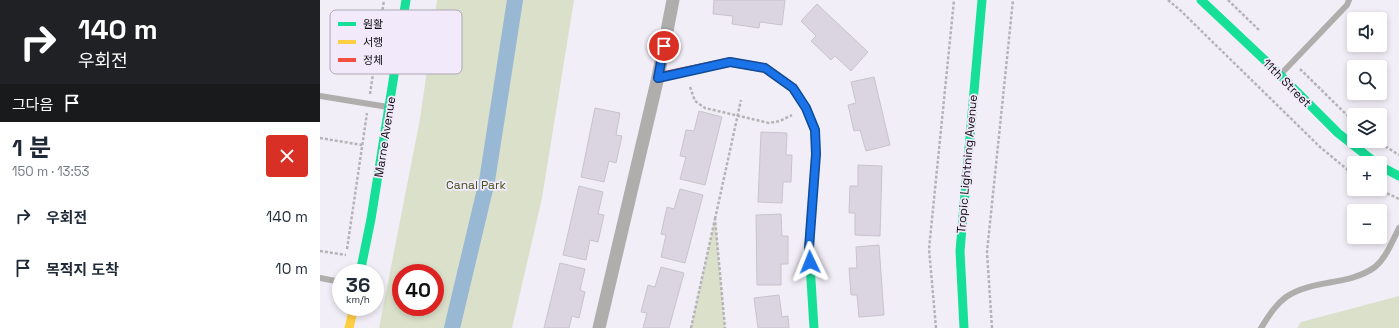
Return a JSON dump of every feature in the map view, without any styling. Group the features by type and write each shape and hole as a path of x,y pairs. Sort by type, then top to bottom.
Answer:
{"street":[{"name":"Marne Avenue","path":"405,10 406,0"},
{"path":"599,328 658,78 673,0"},
{"name":"Tropic Lightning Avenue","path":"964,328 960,251 982,0"},
{"name":"11th Street","path":"1202,0 1331,128 1365,156"},
{"path":"658,78 730,62 765,68 793,88 806,108 815,130 816,154 809,248 814,328"},
{"name":"Marne Avenue","path":"362,264 371,219 395,74"},
{"path":"1387,170 1399,176"},
{"path":"349,328 352,316"}],"lane":[{"path":"1280,76 1347,5 1348,0"},
{"path":"320,96 390,107"},
{"path":"1261,328 1272,310 1286,297 1304,289 1351,278 1375,266 1389,249 1399,228"},
{"path":"320,278 332,280"}],"path":[{"path":"382,10 384,0"},
{"path":"936,328 929,249 954,0"},
{"path":"992,328 987,252 1013,0"},
{"path":"1168,0 1320,147 1347,169"},
{"path":"691,70 690,88 696,102 705,108 769,123 780,121 806,108"},
{"path":"345,261 373,74"},
{"path":"691,328 741,100"},
{"path":"320,138 362,145"},
{"path":"1387,147 1399,155"},
{"path":"1387,193 1399,199"},
{"path":"715,219 725,328"},
{"path":"320,251 346,255"}],"green space":[{"name":"Canal Park","path":"437,0 574,0 542,198 512,328 379,328 381,316 384,316 384,303 420,119 426,74 462,74 462,10 436,10"},
{"path":"715,219 725,328 691,328"},
{"path":"1399,296 1399,328 1297,328 1301,322"}],"building":[{"path":"714,0 785,0 782,25 760,22 759,28 732,24 733,16 713,14"},
{"path":"817,4 868,52 851,71 835,56 831,60 811,41 816,36 801,21"},
{"path":"874,77 890,145 866,151 860,130 854,131 848,105 856,103 851,82"},
{"path":"595,108 620,113 616,135 622,136 616,163 609,161 604,182 581,177"},
{"path":"699,111 722,117 705,185 680,179 686,157 680,156 686,130 694,131"},
{"path":"761,132 787,133 786,155 792,155 791,182 783,182 782,203 758,202"},
{"path":"858,165 882,166 880,236 855,235 855,213 849,213 850,186 858,186"},
{"path":"579,186 603,192 598,214 604,215 598,242 590,240 586,260 563,255"},
{"path":"680,189 703,195 685,263 661,257 666,235 661,234 667,207 674,209"},
{"path":"781,214 782,236 788,236 788,264 781,264 781,285 757,285 756,215"},
{"path":"879,245 884,315 859,317 857,295 851,295 849,268 857,268 856,247"},
{"path":"560,263 585,269 580,290 585,292 579,318 572,316 569,328 544,328"},
{"path":"661,267 684,273 669,328 643,328 647,313 641,312 648,285 655,287"},
{"path":"779,295 782,317 788,316 789,328 758,328 754,298"}],"waterway":[{"path":"452,328 487,181 515,0"}],"traffic: fast":[{"path":"404,10 406,0"},
{"path":"964,328 960,251 982,0"},
{"path":"1201,0 1271,66 1338,133 1367,156"},
{"path":"362,264 371,219 394,74"},
{"path":"779,78 793,88 806,108 815,130 816,154 809,248 814,328"},
{"path":"1387,170 1399,176"}],"traffic: slow":[{"path":"349,328 352,316"}],"traffic: jam":[{"path":"658,77 730,62 765,68 779,78"}],"route":[{"path":"664,46 658,78 730,62 765,68 793,88 806,108 815,130 816,154 809,248 810,262"}]}
